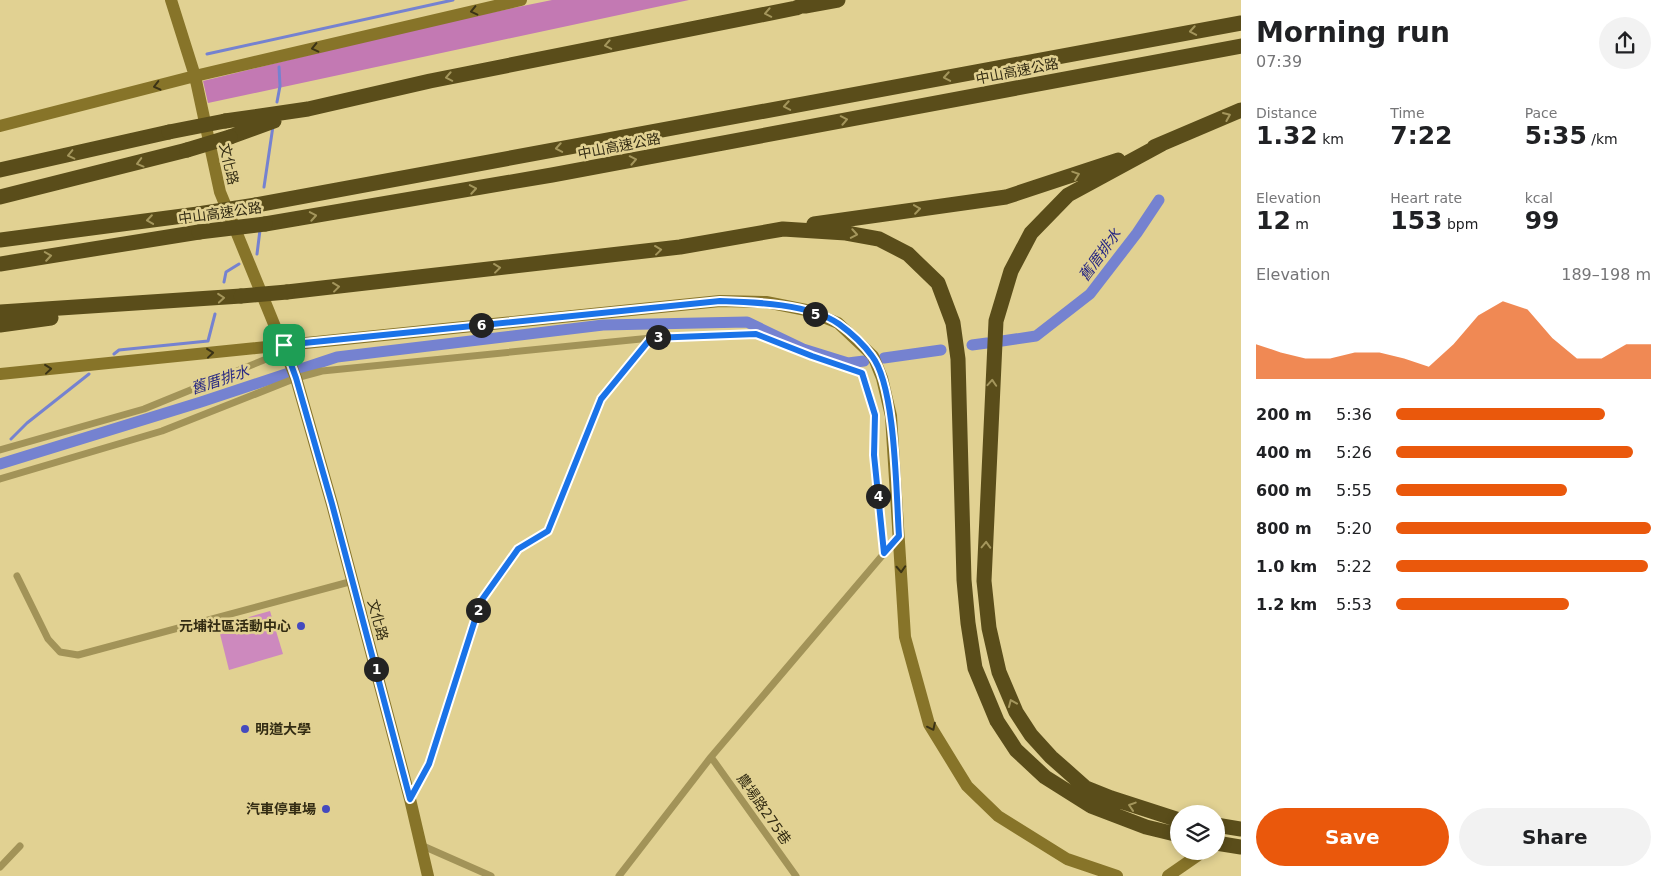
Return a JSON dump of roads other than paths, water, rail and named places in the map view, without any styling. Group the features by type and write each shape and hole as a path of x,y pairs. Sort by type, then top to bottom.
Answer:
{"highway":[{"path":"796,8 814,0"},
{"path":"0,170 169,132 225,121 308,109 430,81 838,0"},
{"name":"中山高速公路","path":"0,240 256,205 1241,23"},
{"name":"中山高速公路","path":"0,264 199,232 265,224 562,174 1241,46"},
{"path":"0,197 187,150 308,109"},
{"path":"0,312 166,302 287,292 680,247 783,229 1006,197 1162,144 1241,110"},
{"path":"1162,144 1068,195 1031,233 1011,271 996,321 984,581 989,628 999,672 1016,712 1031,735 1086,788 1170,817"},
{"path":"783,229 846,233 879,239 908,254 938,283 953,323 958,359 964,580 968,624 975,668 997,721 1016,750 1045,777 1091,806 1146,827 1170,832"},
{"path":"0,325 166,302"},
{"path":"1225,826 1241,827"},
{"path":"1225,844 1241,847"}],"street":[{"name":"文化路","path":"171,0 195,76 220,192 295,376 353,582 423,846 428,876"},
{"path":"0,126 195,76 521,0"},
{"path":"0,374 286,351 720,301 766,302 806,310 838,323 873,356 882,378 891,416 905,637 929,724 967,786 998,816 1068,859 1117,876"},
{"path":"1225,837 1241,827"},
{"path":"1168,876 1191,860"}],"lane":[{"path":"0,479 162,430 295,376 322,371 651,338 756,334 862,373 875,415 874,455 884,553"},
{"path":"410,799 429,764 481,601 518,549 548,531 601,399 651,338"},
{"path":"0,450 144,409 286,351"},
{"path":"619,876 711,757 899,536"},
{"path":"16,576 48,639 60,652 78,655 353,582"},
{"name":"農場路275巷","path":"711,757 796,876"},
{"path":"0,867 20,846"},
{"path":"423,846 491,876"}],"waterway":[{"path":"207,54 453,0"},
{"path":"277,102 280,86 279,67"},
{"path":"264,187 273,126"},
{"name":"舊厝排水","path":"1002,341 1036,336 1090,294 1137,233 1159,200"},
{"path":"257,254 260,230"},
{"path":"224,282 226,272 239,264"},
{"path":"114,354 119,350 208,341 215,314"},
{"name":"舊厝排水","path":"0,464 201,402 337,357 603,325 747,322 803,349 848,363 864,361"},
{"name":"舊厝排水","path":"972,345 987,343"},
{"name":"舊厝排水","path":"884,358 941,350"},
{"path":"11,439 27,423 89,374"}],"place":[{"name":"元埔社區活動中心","path":"301,626"},
{"name":"明道大學","path":"245,729"},
{"name":"汽車停車場","path":"326,809"}]}
